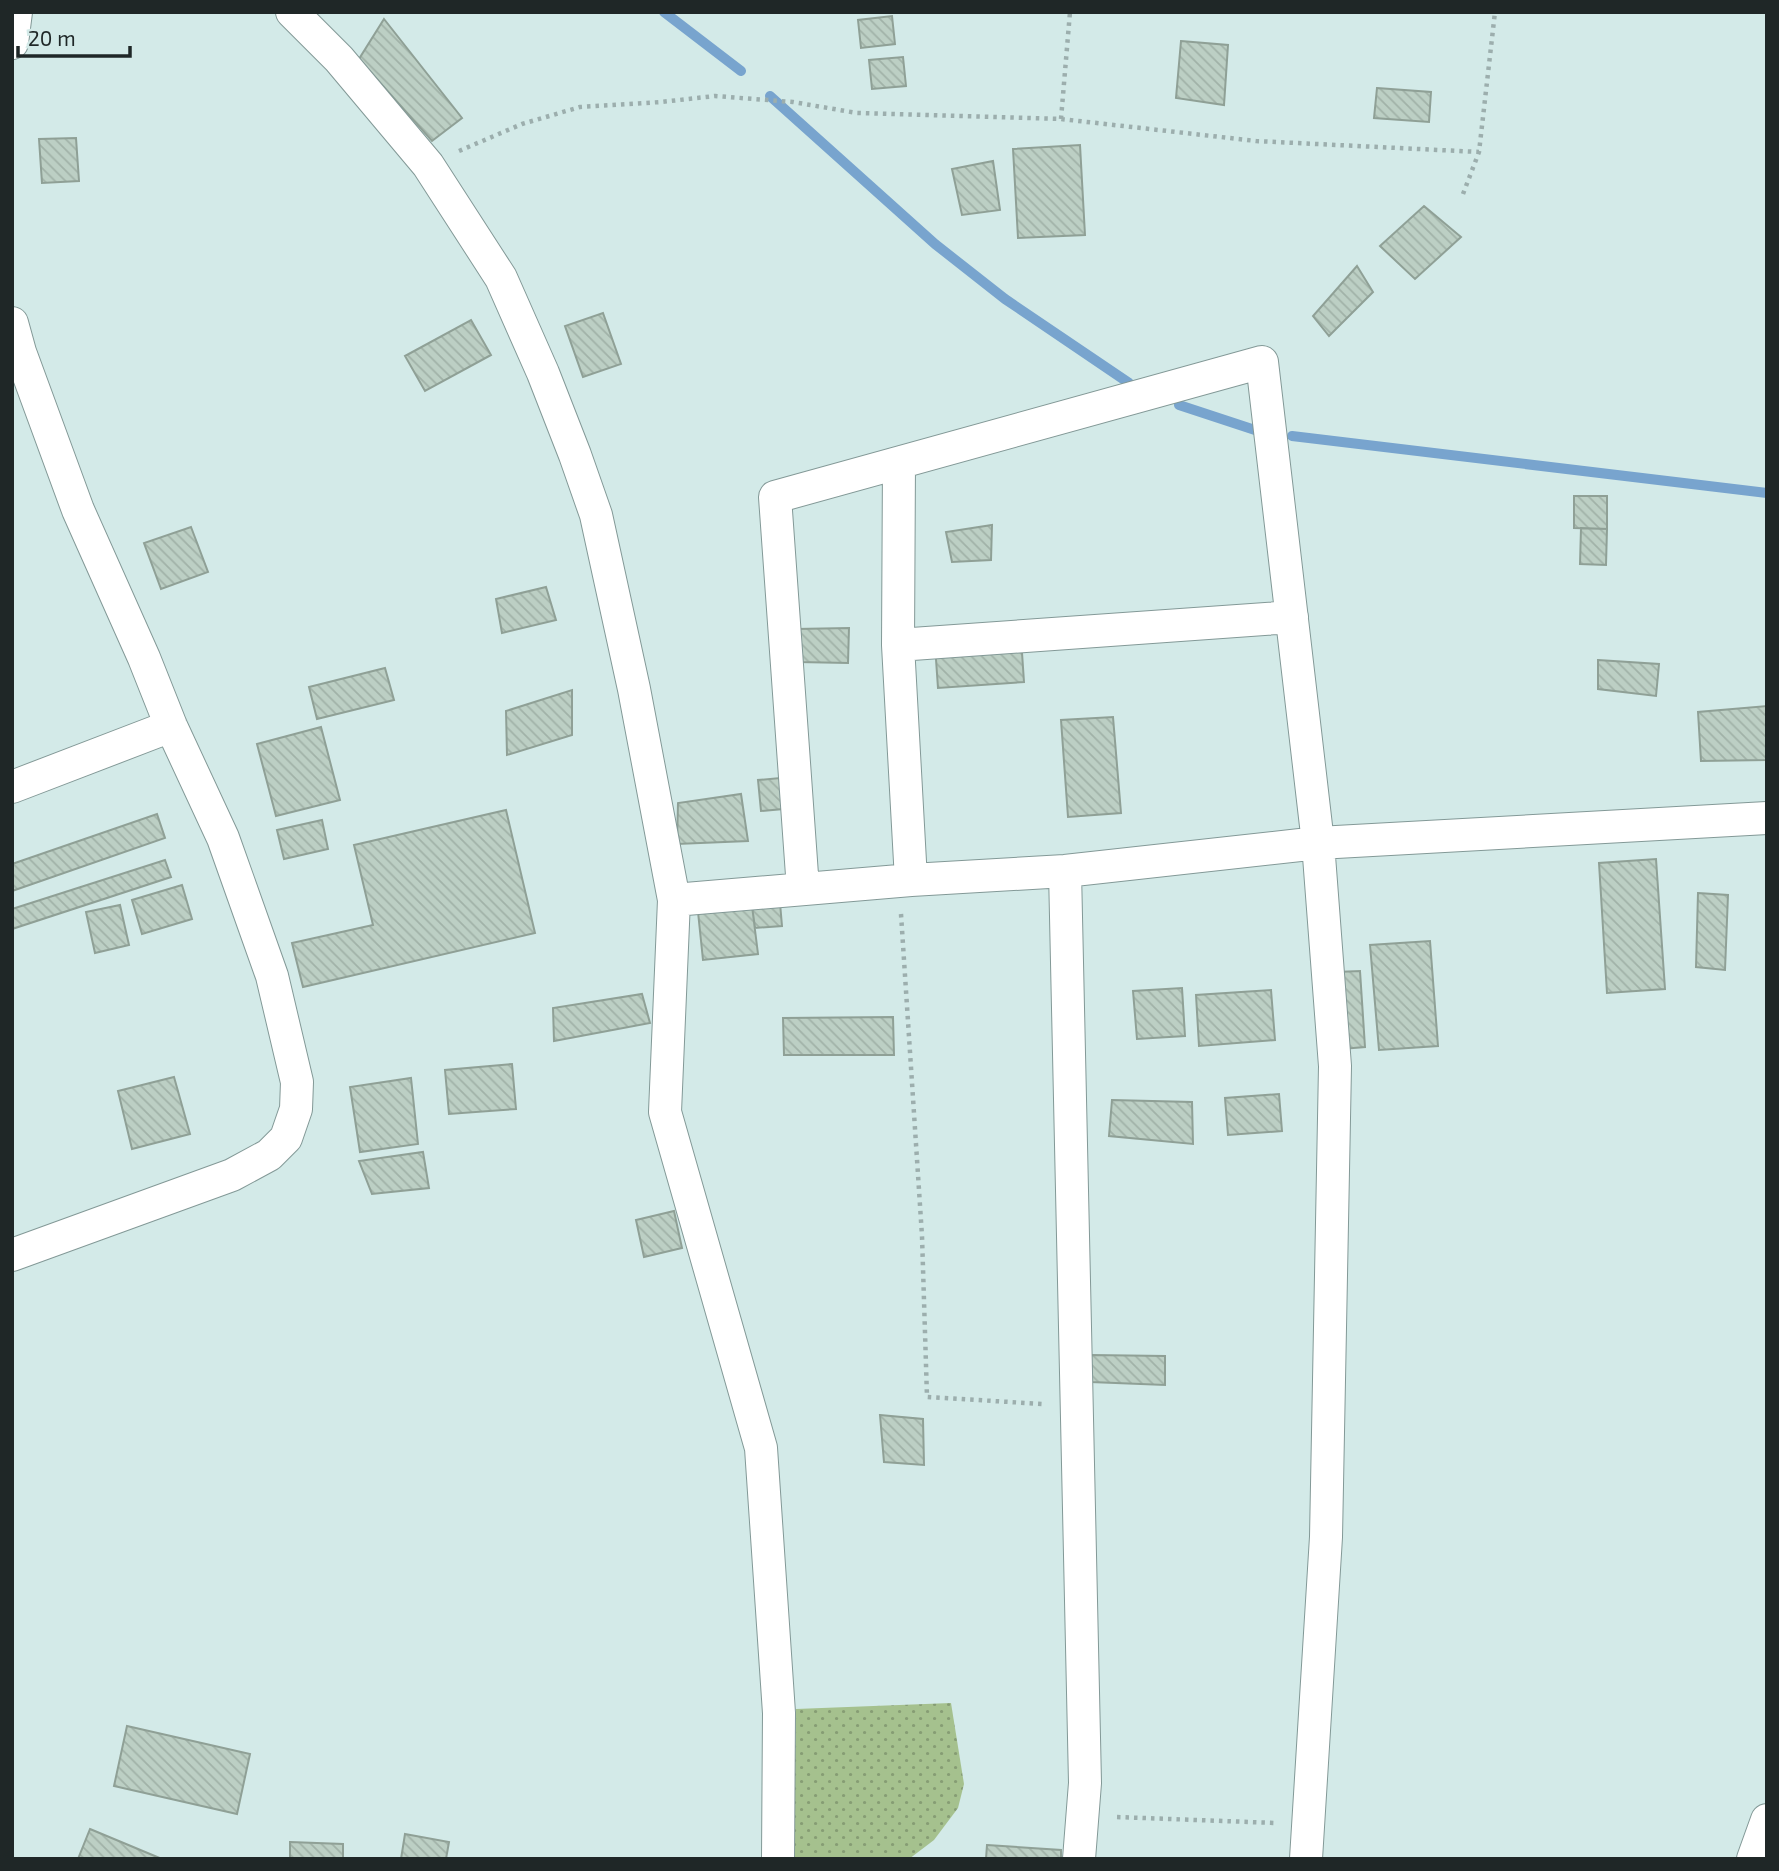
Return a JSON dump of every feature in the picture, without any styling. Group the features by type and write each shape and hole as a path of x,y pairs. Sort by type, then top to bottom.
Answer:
{"street":[{"path":"12,43 16,12"},
{"path":"292,12 339,59 428,165 501,278 548,385 596,515 634,688 674,900 665,1112 761,1448 779,1713 778,1859"},
{"path":"12,323 20,352 78,510 171,726 223,838 272,976 297,1082 296,1109 286,1138 269,1155 232,1175 12,1255"},
{"path":"803,889 775,497 1262,362 1318,843 1335,1066 1326,1537 1306,1859"},
{"path":"899,463 898,645 905,881"},
{"path":"898,645 1292,617"},
{"path":"12,788 171,726"},
{"path":"674,900 1065,871 1318,843 1767,818"},
{"path":"1065,871 1086,1783 1079,1859"},
{"path":"1753,1859 1767,1820"}],"path":[{"path":"1061,119 1070,12"},
{"path":"1463,194 1479,152 1494,12"},
{"path":"428,165 522,124 580,107 715,96 793,102 857,113 1061,119 1256,141 1479,152"},
{"path":"905,881 928,1397 1076,1406"},
{"path":"1083,1816 1308,1824"}],"green space":[{"path":"951,1703 964,1784 958,1808 934,1840 909,1859 793,1859 796,1709"}],"building":[{"path":"892,16 895,44 861,48 858,20"},
{"path":"384,19 462,118 432,141 359,59"},
{"path":"1181,41 1228,45 1224,105 1176,98"},
{"path":"903,57 906,86 872,89 869,60"},
{"path":"1377,88 1431,92 1429,122 1374,118"},
{"path":"76,138 79,181 42,183 39,139"},
{"path":"1080,145 1085,235 1018,238 1013,149"},
{"path":"993,161 1000,210 962,215 952,169"},
{"path":"1424,206 1461,237 1415,279 1380,246"},
{"path":"1357,266 1373,292 1329,336 1313,316"},
{"path":"603,313 621,364 583,377 565,326"},
{"path":"471,320 491,355 425,391 405,356"},
{"path":"1574,496 1607,496 1607,529 1574,528"},
{"path":"992,525 991,560 952,562 946,532"},
{"path":"191,527 208,572 161,589 144,543"},
{"path":"1581,528 1607,529 1606,565 1580,564"},
{"path":"546,587 556,620 502,633 496,599"},
{"path":"849,628 848,663 798,662 796,629"},
{"path":"1021,638 1024,682 938,688 935,645"},
{"path":"1598,660 1659,664 1656,696 1598,689"},
{"path":"385,668 394,700 317,719 309,687"},
{"path":"572,690 572,735 507,755 506,711"},
{"path":"1767,706 1767,760 1701,761 1698,712"},
{"path":"1113,717 1121,813 1068,817 1061,720"},
{"path":"321,727 340,800 276,816 257,744"},
{"path":"780,778 783,809 761,811 758,780"},
{"path":"741,794 748,841 677,844 678,803"},
{"path":"506,810 535,933 303,987 292,943 373,925 354,845"},
{"path":"157,814 165,838 12,891 12,864"},
{"path":"322,820 328,849 284,859 277,830"},
{"path":"1656,859 1665,989 1607,993 1599,863"},
{"path":"165,860 171,877 12,929 12,909"},
{"path":"182,885 192,919 142,934 132,900"},
{"path":"1698,893 1728,895 1725,970 1696,967"},
{"path":"780,903 782,926 755,928 752,906"},
{"path":"120,905 129,945 95,953 86,912"},
{"path":"752,906 758,954 703,960 698,912"},
{"path":"1430,941 1438,1046 1379,1050 1370,945"},
{"path":"1360,971 1365,1047 1342,1049 1336,972"},
{"path":"1182,988 1185,1036 1137,1039 1133,991"},
{"path":"1271,990 1275,1040 1199,1046 1196,995"},
{"path":"642,994 650,1023 554,1041 553,1008"},
{"path":"893,1017 894,1055 784,1055 783,1018"},
{"path":"512,1064 516,1109 449,1114 445,1070"},
{"path":"174,1077 190,1134 132,1149 118,1091"},
{"path":"411,1078 418,1144 360,1152 350,1087"},
{"path":"1279,1094 1282,1131 1228,1135 1225,1098"},
{"path":"1112,1100 1192,1102 1193,1144 1109,1136"},
{"path":"423,1152 429,1188 372,1194 359,1161"},
{"path":"674,1211 682,1248 644,1257 636,1220"},
{"path":"1091,1355 1165,1356 1165,1385 1091,1382"},
{"path":"880,1415 923,1419 924,1465 884,1462"},
{"path":"127,1726 250,1754 237,1814 114,1786"},
{"path":"90,1829 162,1859 78,1859"},
{"path":"405,1834 449,1842 446,1859 401,1859"},
{"path":"290,1842 343,1844 343,1859 290,1859"},
{"path":"987,1845 1061,1850 1061,1859 986,1859"}],"waterway":[{"path":"664,12 741,71"},
{"path":"770,96 935,244 1005,299 1129,383"},
{"path":"1179,405 1258,431"},
{"path":"1292,436 1767,493"}]}
